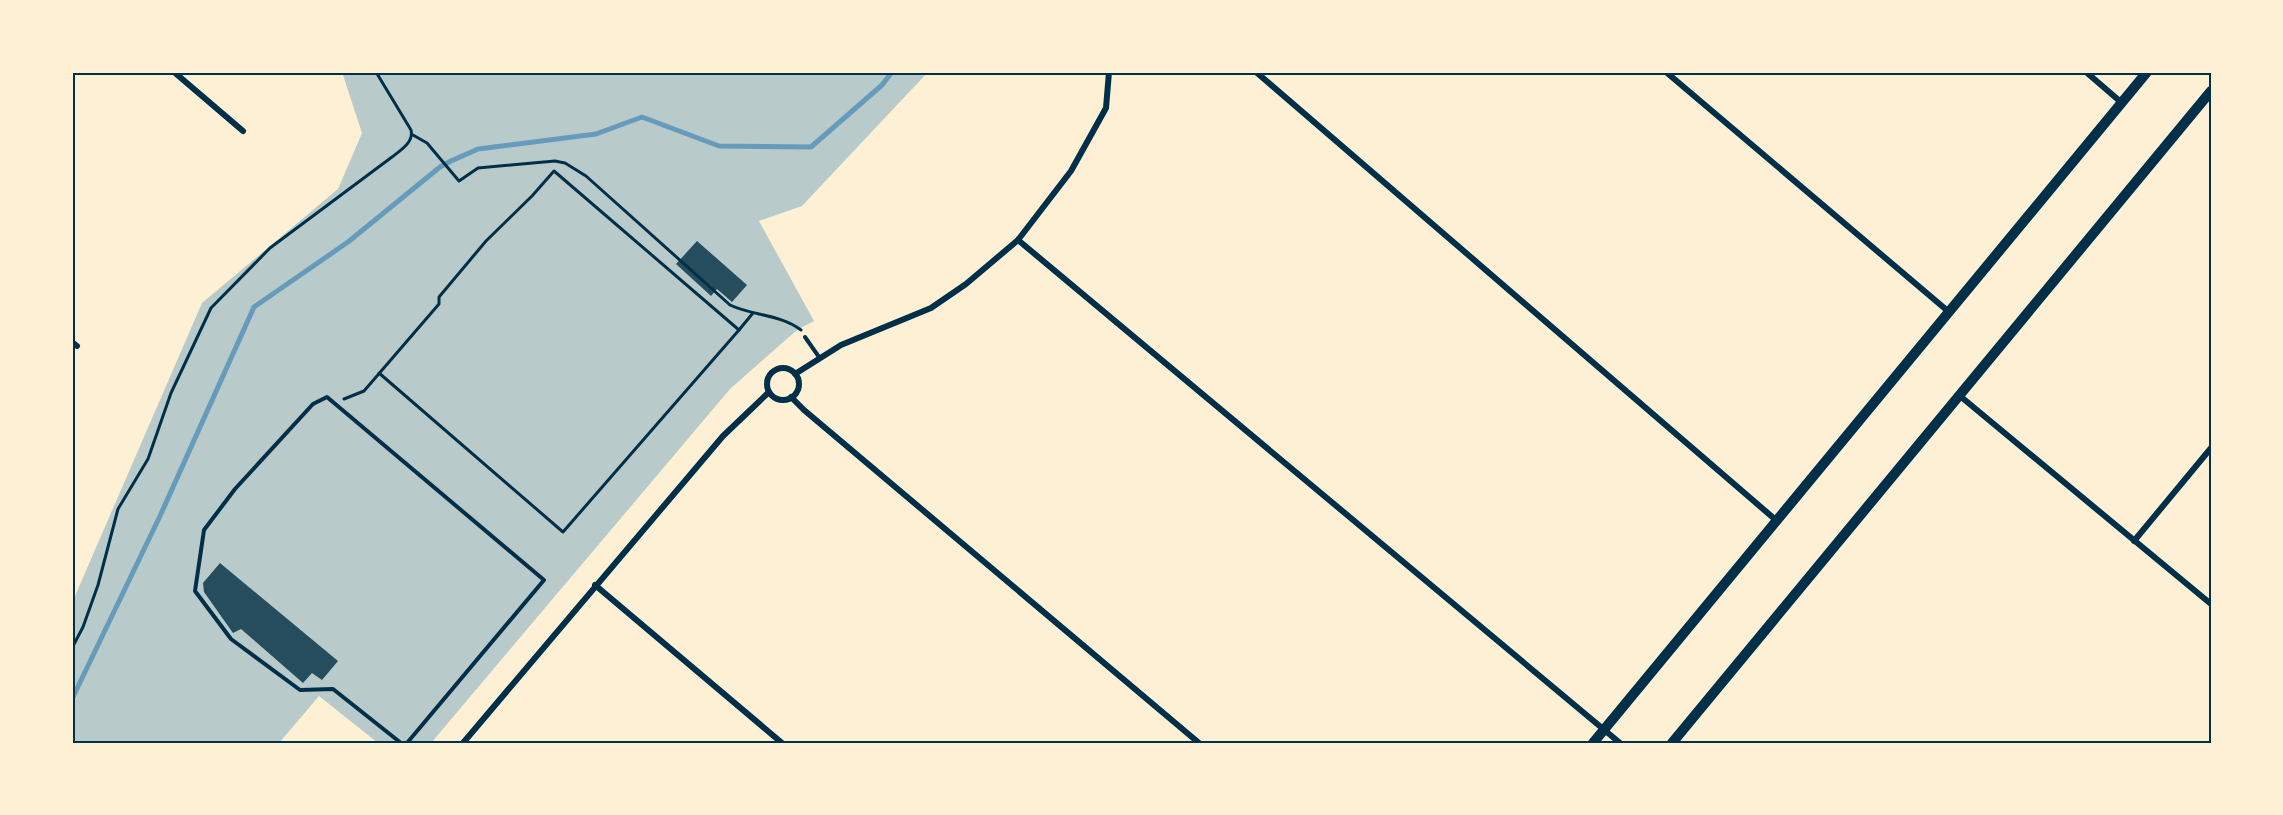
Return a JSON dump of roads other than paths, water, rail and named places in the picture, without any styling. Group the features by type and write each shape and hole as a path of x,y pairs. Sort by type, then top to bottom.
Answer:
{"main road":[{"path":"1593,743 2147,72"},
{"path":"1672,743 2211,91"}],"street":[{"path":"174,72 243,131"},
{"path":"795,374 841,345 931,308 966,284 1018,240 1071,171 1106,108 1109,72"},
{"path":"1256,72 1777,521"},
{"path":"1666,72 1949,312"},
{"path":"2086,72 2122,103"},
{"path":"1018,240 1620,743"},
{"path":"785,368 795,374 798,388 791,397 778,399 769,392 768,378 775,370 785,368"},
{"path":"463,743 723,436 769,392"},
{"path":"1960,396 2211,604"},
{"path":"791,397 1199,743"},
{"path":"2134,541 2211,448"},
{"path":"595,585 782,743"}],"lane":[{"path":"805,337 819,357"},
{"path":"402,743 333,689 300,690 283,678 231,639 195,591 204,530 236,489 313,405 327,397 544,580 407,743"}],"waterway":[{"path":"72,699 160,516 254,307 348,242 440,167 478,149 596,134 642,117 719,146 811,147 882,85 892,72"}]}
